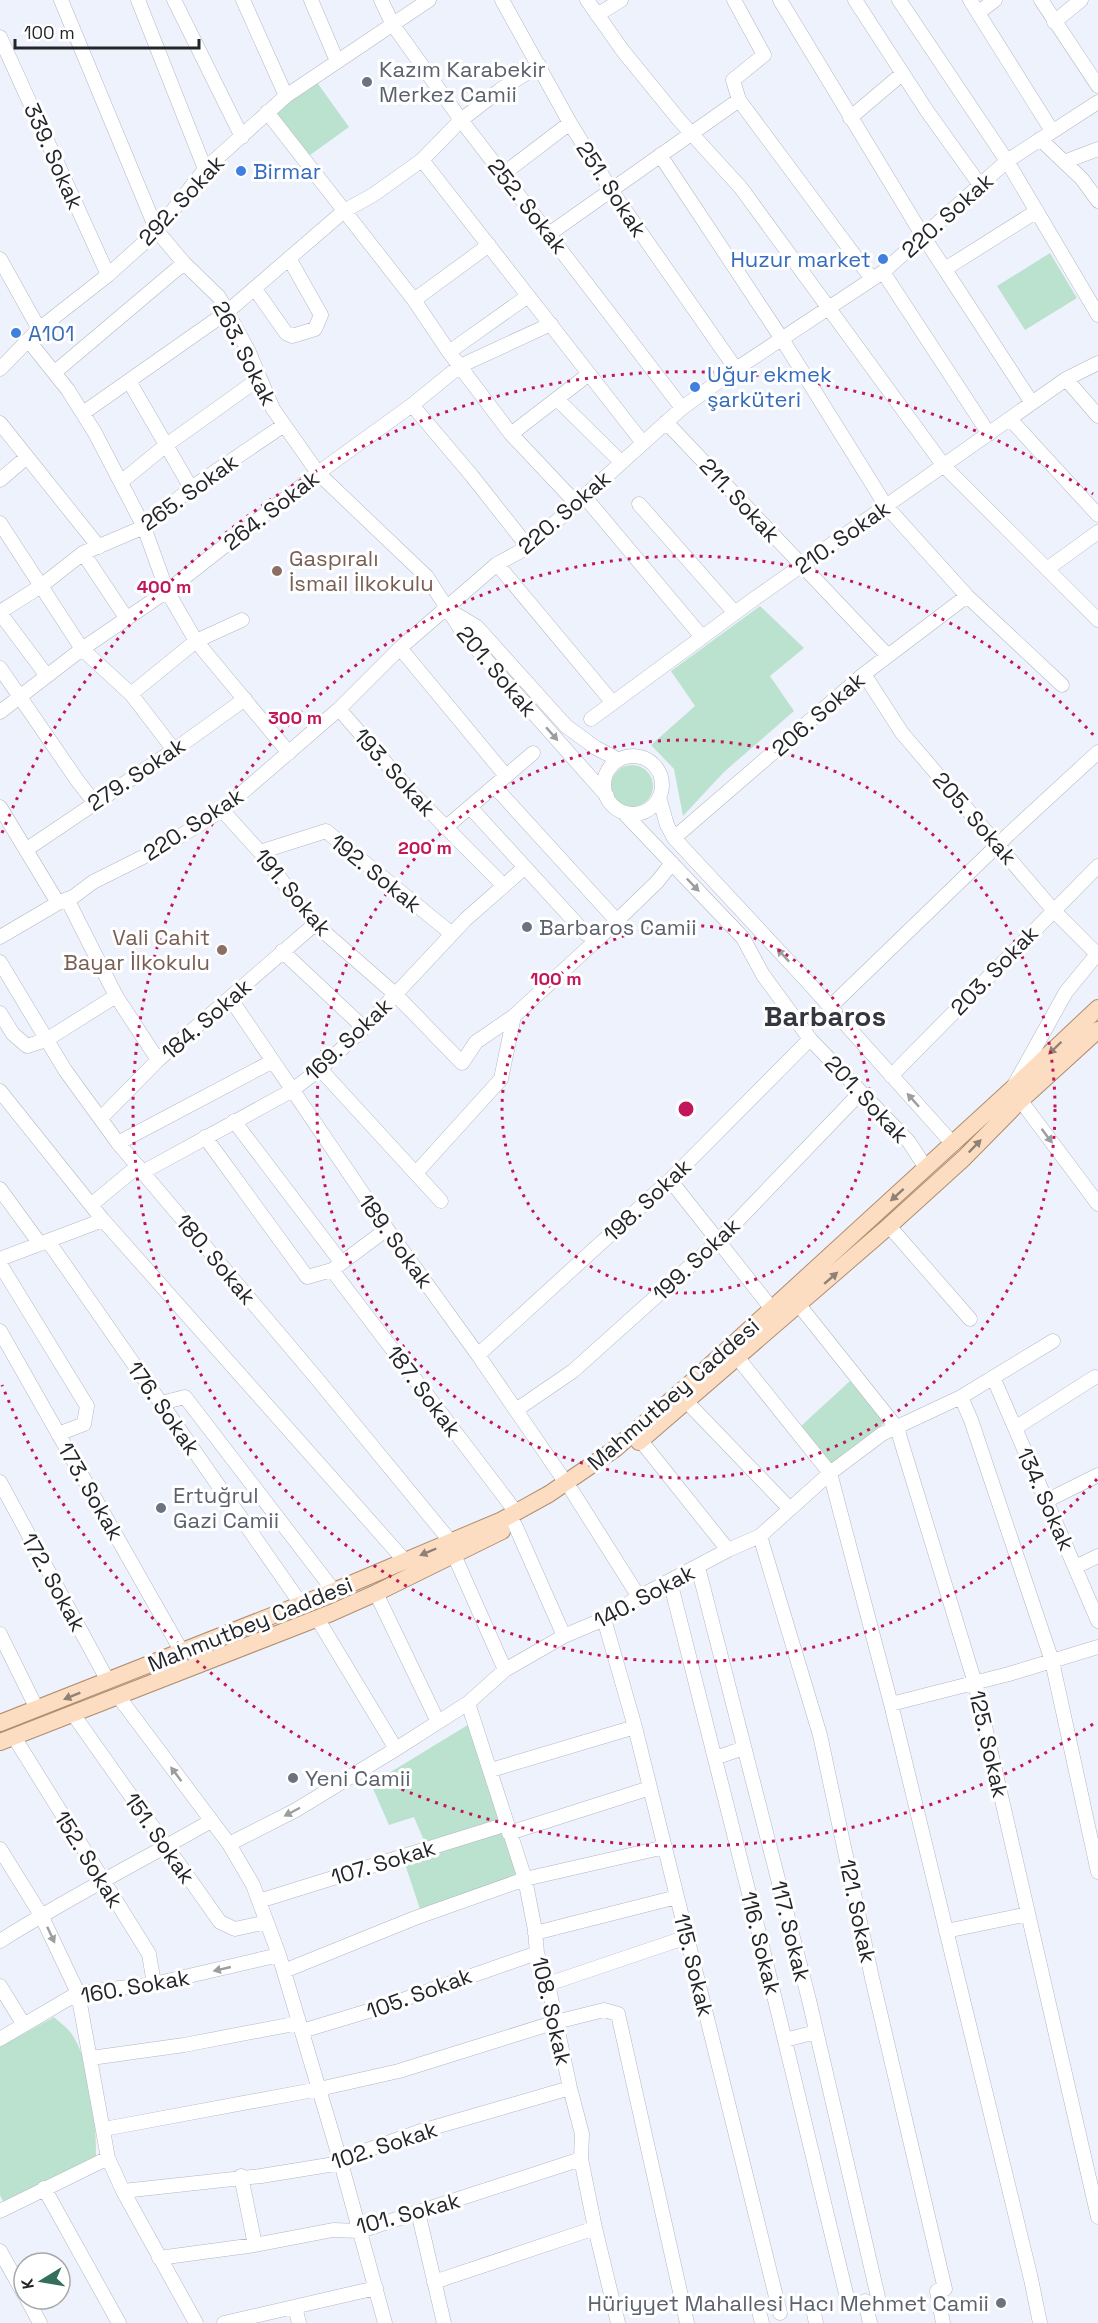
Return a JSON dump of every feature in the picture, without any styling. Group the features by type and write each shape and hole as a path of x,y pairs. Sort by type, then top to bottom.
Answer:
{"main road":[{"name":"Mahmutbey Caddesi","path":"569,1487 615,1449 771,1309 794,1299 889,1226 964,1158 1016,1095 1098,1008"},
{"name":"Mahmutbey Caddesi","path":"7,1740 376,1593 452,1548 516,1519 641,1441 737,1357 877,1213 926,1168 953,1144 1098,1030"},
{"path":"877,1213 889,1226"},
{"name":"Mahmutbey Caddesi","path":"0,1723 405,1561 452,1548"}],"street":[{"name":"263. Sokak","path":"61,0 157,231 184,263 219,297 248,350 273,409 318,473 426,577 448,609"},
{"path":"138,0 205,169"},
{"path":"174,0 242,137"},
{"path":"243,0 286,96"},
{"path":"310,0 337,61"},
{"name":"252. Sokak","path":"381,0 393,25 461,120 682,408"},
{"name":"251. Sokak","path":"502,0 570,123 611,190 735,369"},
{"path":"587,0 623,51 691,133 741,188 944,466 1047,569 1096,613"},
{"path":"597,15 621,0"},
{"path":"734,0 764,55 733,80 739,100 877,275 989,434"},
{"path":"780,0 923,236 1032,403"},
{"path":"855,0 902,74 980,185"},
{"path":"900,0 1007,161 1098,315"},
{"path":"970,0 1052,131"},
{"path":"978,13 995,0"},
{"path":"1041,0 1098,86"},
{"path":"1054,22 1081,0"},
{"name":"292. Sokak","path":"0,369 39,329 108,275 157,231 205,169 267,112 286,96 393,25 423,2"},
{"name":"339. Sokak","path":"0,37 108,275"},
{"path":"83,413 227,312 290,260 344,211 373,195 422,160 461,120 500,90 539,65"},
{"path":"850,118 902,74"},
{"path":"549,234 739,100"},
{"name":"220. Sokak","path":"0,937 93,882 163,848 222,810 339,709 400,648 448,609 497,564 528,547 682,408 735,369 877,275 1007,161 1098,102"},
{"path":"267,112 414,300 449,352 511,434 580,500 702,637"},
{"path":"503,174 570,123"},
{"path":"1040,139 1082,179 1098,201"},
{"path":"1064,162 1098,149"},
{"path":"660,155 782,339 886,506 967,596 1062,685"},
{"path":"422,160 643,443"},
{"path":"945,270 1036,211"},
{"path":"414,300 489,246"},
{"path":"0,259 39,329"},
{"path":"255,289 286,333 292,336 315,329 321,315 290,260"},
{"path":"55,372 184,263"},
{"path":"449,352 528,296"},
{"name":"264. Sokak","path":"0,712 82,649 167,591 460,366 550,324"},
{"path":"28,340 55,372 83,413 144,527 167,591 196,641 289,753"},
{"name":"210. Sokak","path":"591,719 801,565 1066,379 1098,363"},
{"path":"511,434 589,374"},
{"path":"121,482 165,446 260,378"},
{"path":"1066,379 1098,416"},
{"path":"129,381 191,488"},
{"path":"557,399 621,462"},
{"path":"412,405 528,547"},
{"path":"1010,419 1098,515"},
{"name":"211. Sokak","path":"666,422 888,656"},
{"path":"0,423 99,547"},
{"name":"265. Sokak","path":"0,613 41,586 83,553 144,527 191,488 284,425"},
{"path":"0,480 27,457"},
{"path":"639,504 735,613"},
{"path":"0,523 82,649 131,694 174,750"},
{"path":"1047,569 1098,532"},
{"path":"83,553 127,619"},
{"path":"497,564 613,703"},
{"name":"206. Sokak","path":"674,838 864,674 967,596"},
{"name":"201. Sokak","path":"448,609 477,627 566,726 596,748 619,760 638,757 655,766 662,784 659,797 667,825 674,838 953,1144"},
{"name":"201. Sokak","path":"448,609 465,636 607,796 615,808 623,812 743,938 763,975 810,1039 909,1142 926,1168"},
{"path":"0,613 47,676"},
{"path":"131,694 196,641 242,620"},
{"path":"400,648 506,776"},
{"path":"0,668 94,802"},
{"name":"205. Sokak","path":"864,674 902,733 1054,911 1098,953"},
{"name":"279. Sokak","path":"27,849 245,699"},
{"name":"193. Sokak","path":"339,709 410,791 503,885"},
{"path":"830,1007 998,844 1098,752"},
{"path":"445,828 533,753"},
{"path":"607,796 604,783 607,774 619,760"},
{"path":"495,787 617,921"},
{"path":"623,812 641,813 650,809 659,797"},
{"path":"0,807 62,901 116,996 158,1060"},
{"path":"470,807 586,934 600,937"},
{"name":"191. Sokak","path":"222,810 260,852 315,924 394,994 462,1063 476,1042 514,1016"},
{"name":"192. Sokak","path":"260,852 326,831 452,934"},
{"path":"416,1173 501,1078 514,1016 617,921 657,882 672,863"},
{"name":"203. Sokak","path":"891,1076 1046,916 1054,911 1098,866"},
{"name":"169. Sokak","path":"92,1205 141,1169 291,1091 320,1069 364,1028 452,934 524,868"},
{"name":"184. Sokak","path":"101,1118 158,1060 315,924"},
{"path":"282,951 364,1028"},
{"path":"1098,953 1066,992 1016,1095 1098,1204"},
{"name":"180. Sokak","path":"0,962 46,1040 118,1143 318,1380 452,1548 505,1670"},
{"path":"0,1013 13,1034 27,1046 46,1040 116,996"},
{"name":"189. Sokak","path":"230,998 291,1091 569,1487 639,1597"},
{"name":"198. Sokak","path":"478,1355 670,1180 810,1039"},
{"path":"118,1143 273,1061"},
{"path":"320,1069 441,1201"},
{"path":"0,1091 103,1220 405,1561"},
{"name":"199. Sokak","path":"516,1410 573,1371 718,1241 861,1092"},
{"name":"187. Sokak","path":"234,1121 516,1519 564,1636"},
{"path":"205,1137 307,1277 336,1266 387,1229"},
{"path":"670,1180 771,1309"},
{"name":"176. Sokak","path":"0,1189 44,1242 161,1403 301,1604"},
{"path":"0,1259 103,1220"},
{"path":"889,1226 970,1319"},
{"path":"0,1264 87,1406 84,1424 58,1434"},
{"name":"125. Sokak","path":"794,1299 897,1428 975,1683 1098,2217"},
{"name":"173. Sokak","path":"0,1331 182,1652"},
{"name":"140. Sokak","path":"229,1844 296,1810 396,1749 468,1703 505,1670 564,1636 604,1619 639,1597 728,1550 760,1536 830,1473 882,1434 961,1397 1053,1341"},
{"path":"737,1357 830,1473 891,1704 1040,2323"},
{"name":"134. Sokak","path":"993,1377 1098,1621"},
{"path":"1015,1428 1095,1377"},
{"path":"161,1403 185,1397 334,1591"},
{"path":"961,1397 972,1420 1052,1661 1098,1872"},
{"path":"687,1402 790,1509"},
{"path":"641,1441 728,1550"},
{"path":"1046,1501 1098,1475"},
{"name":"172. Sokak","path":"0,1482 108,1681"},
{"name":"121. Sokak","path":"760,1536 820,1735 941,2290 943,2323"},
{"path":"1075,1567 1098,1556"},
{"name":"117. Sokak","path":"698,1567 816,2032 872,2299 870,2323"},
{"name":"116. Sokak","path":"670,1581 849,2306"},
{"path":"376,1593 438,1722"},
{"path":"317,1618 396,1749"},
{"name":"115. Sokak","path":"604,1619 635,1727 780,2313"},
{"path":"0,1634 37,1709"},
{"path":"891,1704 975,1683 1098,1647"},
{"path":"118,1696 229,1844 253,1885 279,1955 301,2027 385,2323"},
{"name":"108. Sokak","path":"468,1703 525,1879 537,1953 548,1984 582,2134 581,2159 618,2323"},
{"name":"151. Sokak","path":"73,1714 220,1922 235,1929 267,1922"},
{"path":"491,1770 635,1727"},
{"name":"152. Sokak","path":"7,1740 149,1954 154,1984"},
{"path":"715,1758 744,1748"},
{"name":"107. Sokak","path":"259,1901 650,1788"},
{"path":"0,1941 41,1915 211,1821"},
{"path":"284,1971 415,1918 525,1879 665,1847"},
{"path":"0,1849 41,1915 78,1993 108,2158 123,2191 196,2323"},
{"path":"535,1933 677,1897"},
{"path":"946,1930 1028,1914"},
{"path":"548,1984 687,1937"},
{"name":"105. Sokak","path":"91,2058 301,2027 385,2007 537,1953"},
{"name":"160. Sokak","path":"0,2039 78,1993 154,1984 279,1955"},
{"path":"0,1986 24,2025"},
{"path":"104,2129 319,2089 399,2071 556,2022 604,2010 618,2014 687,2323"},
{"path":"785,2040 816,2032"},
{"name":"102. Sokak","path":"123,2191 241,2176 261,2176 341,2163 367,2150 418,2132 570,2088"},
{"path":"0,2211 108,2158"},
{"name":"101. Sokak","path":"159,2258 255,2245 333,2230 360,2231 581,2159"},
{"path":"241,2176 255,2245"},
{"path":"44,2188 119,2323"},
{"path":"418,2212 444,2323"},
{"path":"434,2282 595,2228"},
{"path":"0,2251 12,2272"},
{"path":"224,2323 376,2288"},
{"path":"295,2307 299,2323"}],"green space":[{"path":"316,81 349,127 306,158 273,112"},
{"path":"1050,253 1077,298 1025,330 997,286"},
{"path":"760,606 804,648 770,676 794,711 724,772 683,816 674,769 651,745 695,706 671,671"},
{"path":"632,765 647,771 653,786 647,801 632,807 617,801 611,786 617,771"},
{"path":"850,1381 884,1423 833,1466 801,1426"},
{"path":"471,1723 501,1819 425,1843 414,1817 389,1825 371,1784"},
{"path":"502,1829 520,1876 421,1912 404,1861"},
{"path":"54,2017 71,2033 89,2077 94,2111 96,2159 4,2203 0,2195 0,2047"}],"place":[{"name":"Kazım Karabekir Merkez Camii","path":"367,82"},
{"name":"Birmar","path":"241,171"},
{"name":"Huzur market","path":"883,259"},
{"name":"A101","path":"16,333"},
{"name":"Uğur ekmek şarküteri","path":"695,387"},
{"name":"Gaspıralı İsmail İlkokulu","path":"277,571"},
{"name":"Barbaros Camii","path":"527,927"},
{"name":"Vali Cahit Bayar İlkokulu","path":"222,950"},
{"name":"Ertuğrul Gazi Camii","path":"161,1508"},
{"name":"Yeni Camii","path":"293,1778"},
{"name":"Hüriyyet Mahallesi Hacı Mehmet Camii","path":"1001,2303"}],"district":[{"name":"Barbaros","path":"825,1016"}]}
